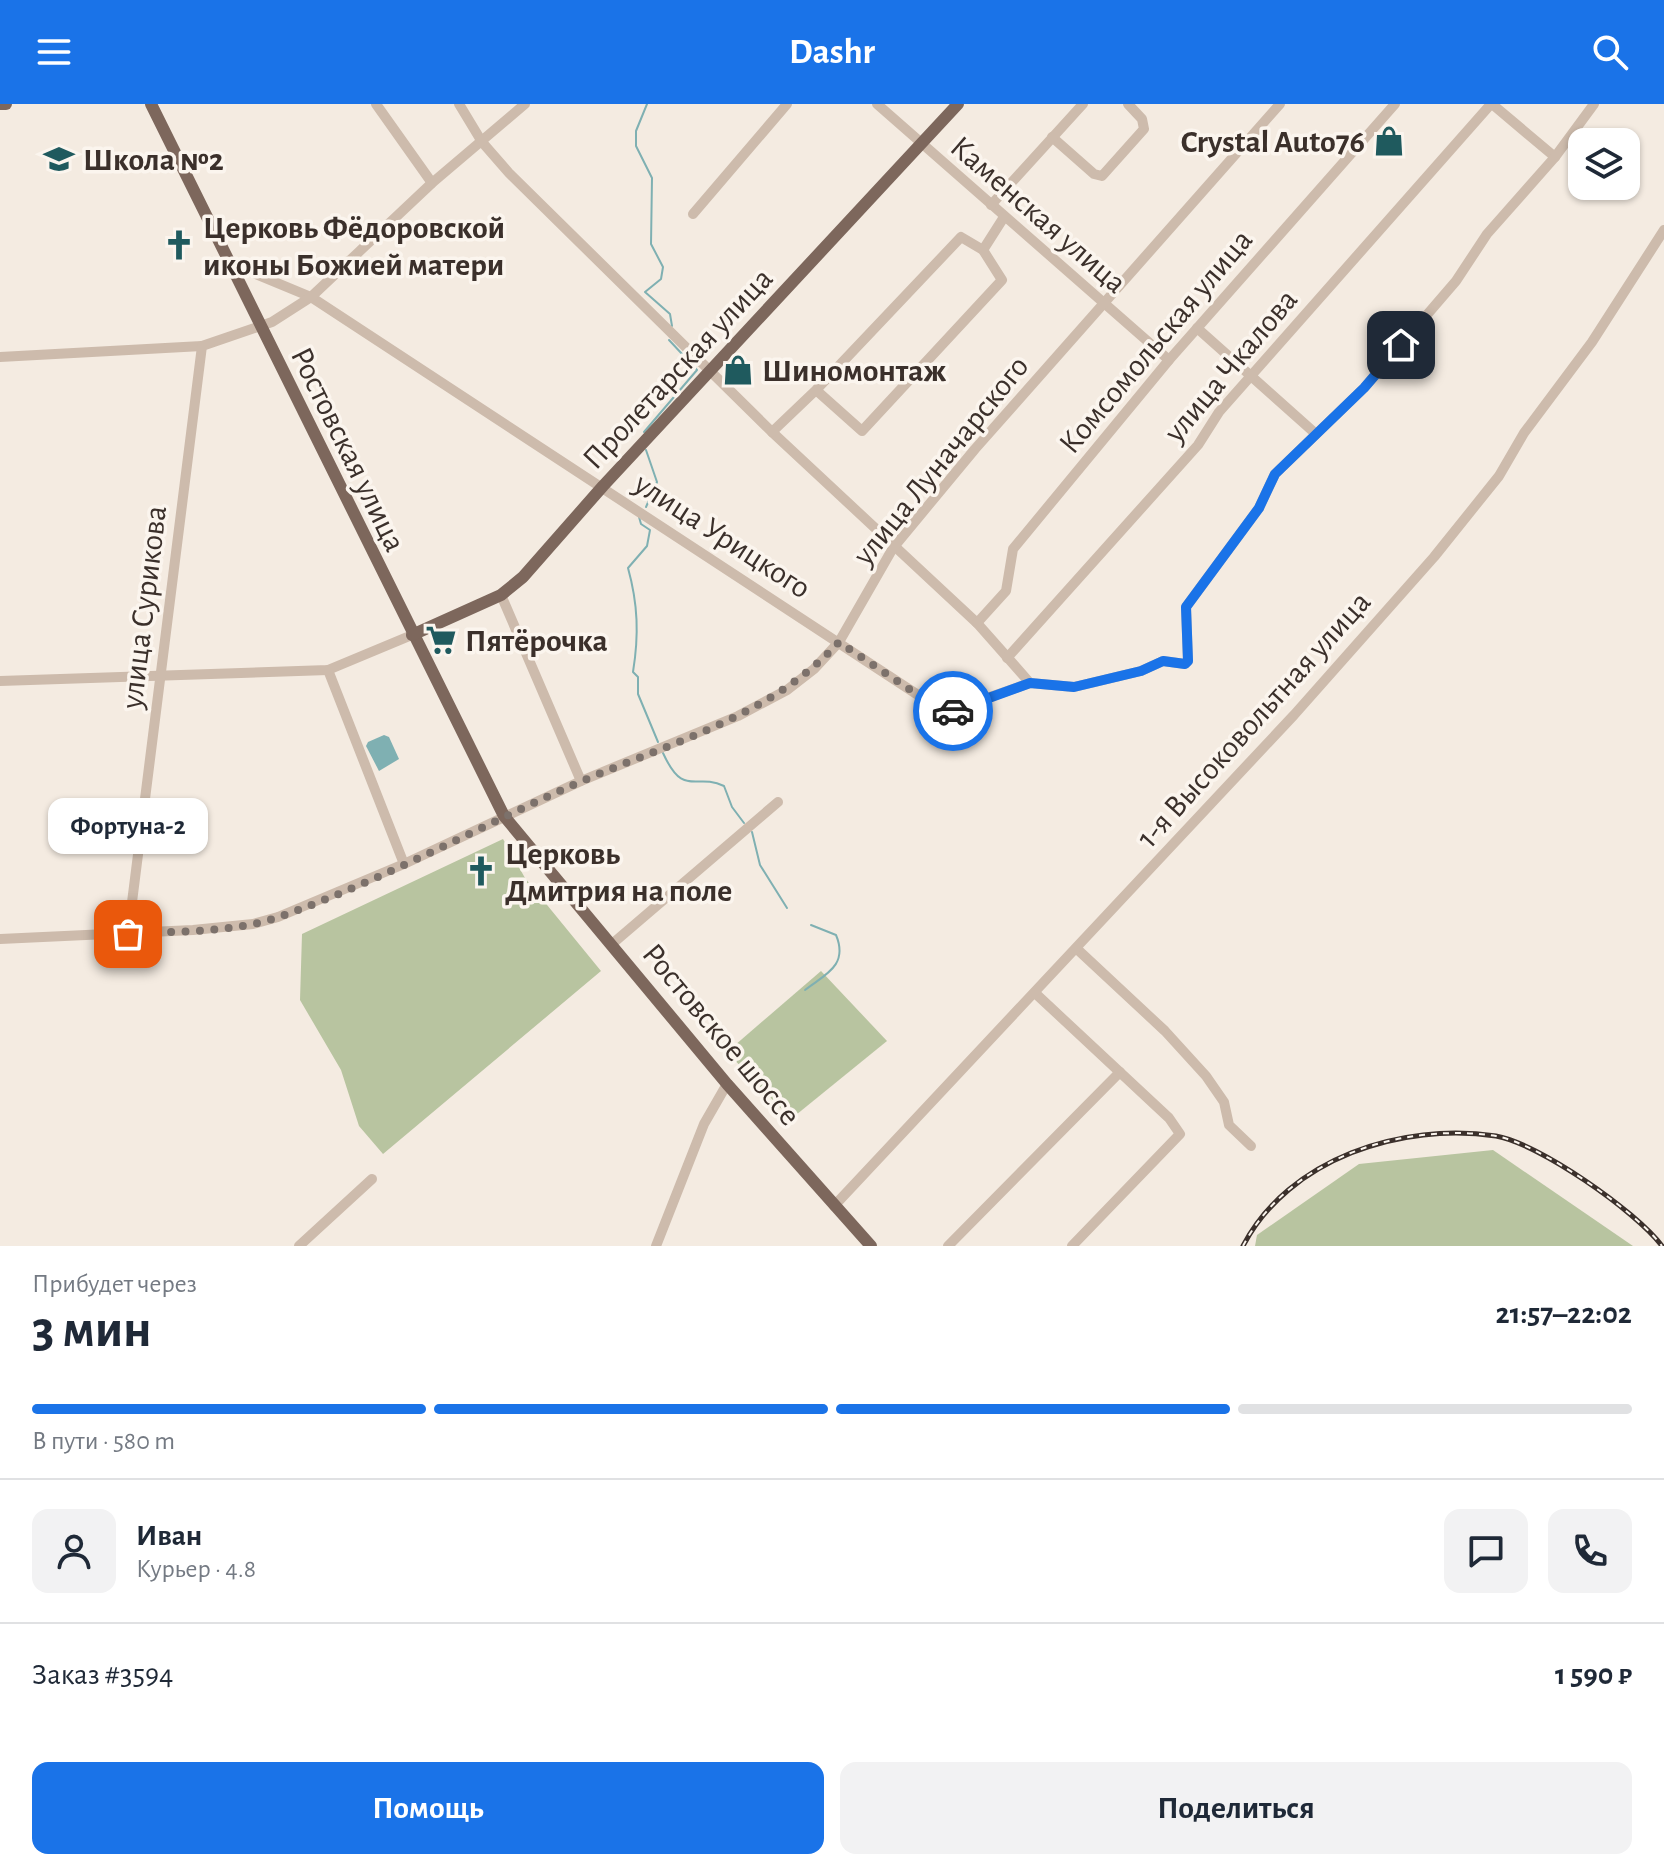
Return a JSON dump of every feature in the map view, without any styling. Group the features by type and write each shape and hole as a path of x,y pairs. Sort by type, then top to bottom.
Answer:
{"main road":[{"path":"0,104 6,104"},
{"name":"Ростовская улица","path":"151,104 504,816"},
{"name":"Пролетарская улица","path":"412,635 501,595 523,577 603,486 958,104"},
{"name":"Ростовское шоссе","path":"504,816 727,1084 871,1246"}],"street":[{"path":"376,104 432,183"},
{"path":"459,104 482,142 709,371 893,548 977,623 1030,683 1074,687 1141,671 1163,661 1185,664 1188,661 1186,607 1259,508 1275,474 1374,376 1456,281 1487,234 1555,157 1594,104"},
{"path":"0,357 202,346 258,324 272,322 311,297 432,183 525,104"},
{"path":"693,214 787,104"},
{"name":"Каменская улица","path":"877,104 1103,306 1169,360"},
{"path":"991,205 1083,104"},
{"path":"1052,137 1094,174 1106,174 1144,129 1142,119 1128,104"},
{"name":"улица Луначарского","path":"0,939 128,934 253,924 278,917 404,864 581,781 738,716 787,690 814,669 839,642 893,548 975,449 1280,104"},
{"name":"Комсомольская улица","path":"977,623 1006,591 1013,549 1169,360 1395,104"},
{"path":"1492,104 1555,157"},
{"name":"улица Чкалова","path":"1007,658 1198,445 1219,412 1250,376 1492,104"},
{"path":"983,250 1004,217"},
{"name":"1-я Высоковольтная улица","path":"834,1206 1294,715 1434,557 1499,476 1524,433 1592,342 1664,230"},
{"path":"772,432 961,237 983,250 1002,280 862,431 816,390"},
{"name":"улица Урицкого","path":"229,263 311,297 921,697 950,711 1030,683"},
{"path":"1197,328 1316,434"},
{"name":"улица Сурикова","path":"128,934 202,346"},
{"path":"501,595 581,781"},
{"path":"0,681 328,670 412,635"},
{"path":"328,670 404,864"},
{"path":"612,944 778,802"},
{"path":"1077,949 1165,1031 1196,1065 1224,1102 1229,1125 1251,1146"},
{"path":"1035,993 1169,1118 1180,1134 1072,1246"},
{"path":"948,1246 1120,1072"},
{"path":"656,1246 704,1124 727,1084"},
{"path":"299,1246 372,1179"}],"green space":[{"path":"503,839 525,878 601,971 383,1154 359,1126 341,1070 300,1000 302,934"},
{"path":"821,971 887,1041 791,1119 727,1052"},
{"path":"1493,1150 1633,1246 1255,1246 1257,1235 1359,1164"}],"water":[{"path":"384,735 389,737 399,759 379,771 366,746"}],"waterway":[{"path":"647,104 636,131 636,146 652,178 651,244 663,267 661,279 645,292 670,314 672,326"},
{"path":"644,432 697,370 669,340"},
{"path":"646,450 657,482 646,507"},
{"path":"639,517 641,524 650,530 647,546 628,568 636,620 633,672 638,677 638,694 658,742"},
{"path":"663,753 670,767 684,780 714,782 724,786 732,807 744,823"},
{"path":"752,832 760,865 787,908"},
{"path":"805,990 827,974 839,955 836,935 811,925"}],"railway":[{"path":"1243,1246 1263,1215 1289,1190 1318,1169 1387,1141 1460,1133 1496,1136 1536,1151 1609,1198 1662,1246"}],"way so far":[{"path":"128,934 253,924 278,917 404,864 581,781 738,716 787,690 814,669 839,642 921,697 953,711"}],"place":[{"name":"Crystal Auto76","path":"1389,141"},
{"name":"Школа №2","path":"59,159"},
{"name":"Церковь Фёдоровской иконы Божией матери","path":"179,245"},
{"name":"Шиномонтаж","path":"738,370"},
{"name":"Пятёрочка","path":"441,640"},
{"name":"Церковь Дмитрия на поле","path":"481,871"},
{"name":"Фортуна-2","path":"128,934"}],"route":[{"path":"953,711 1030,683 1074,687 1141,671 1163,661 1185,664 1188,661 1189,630 1186,607 1259,508 1275,474 1364,388 1401,345"}]}
